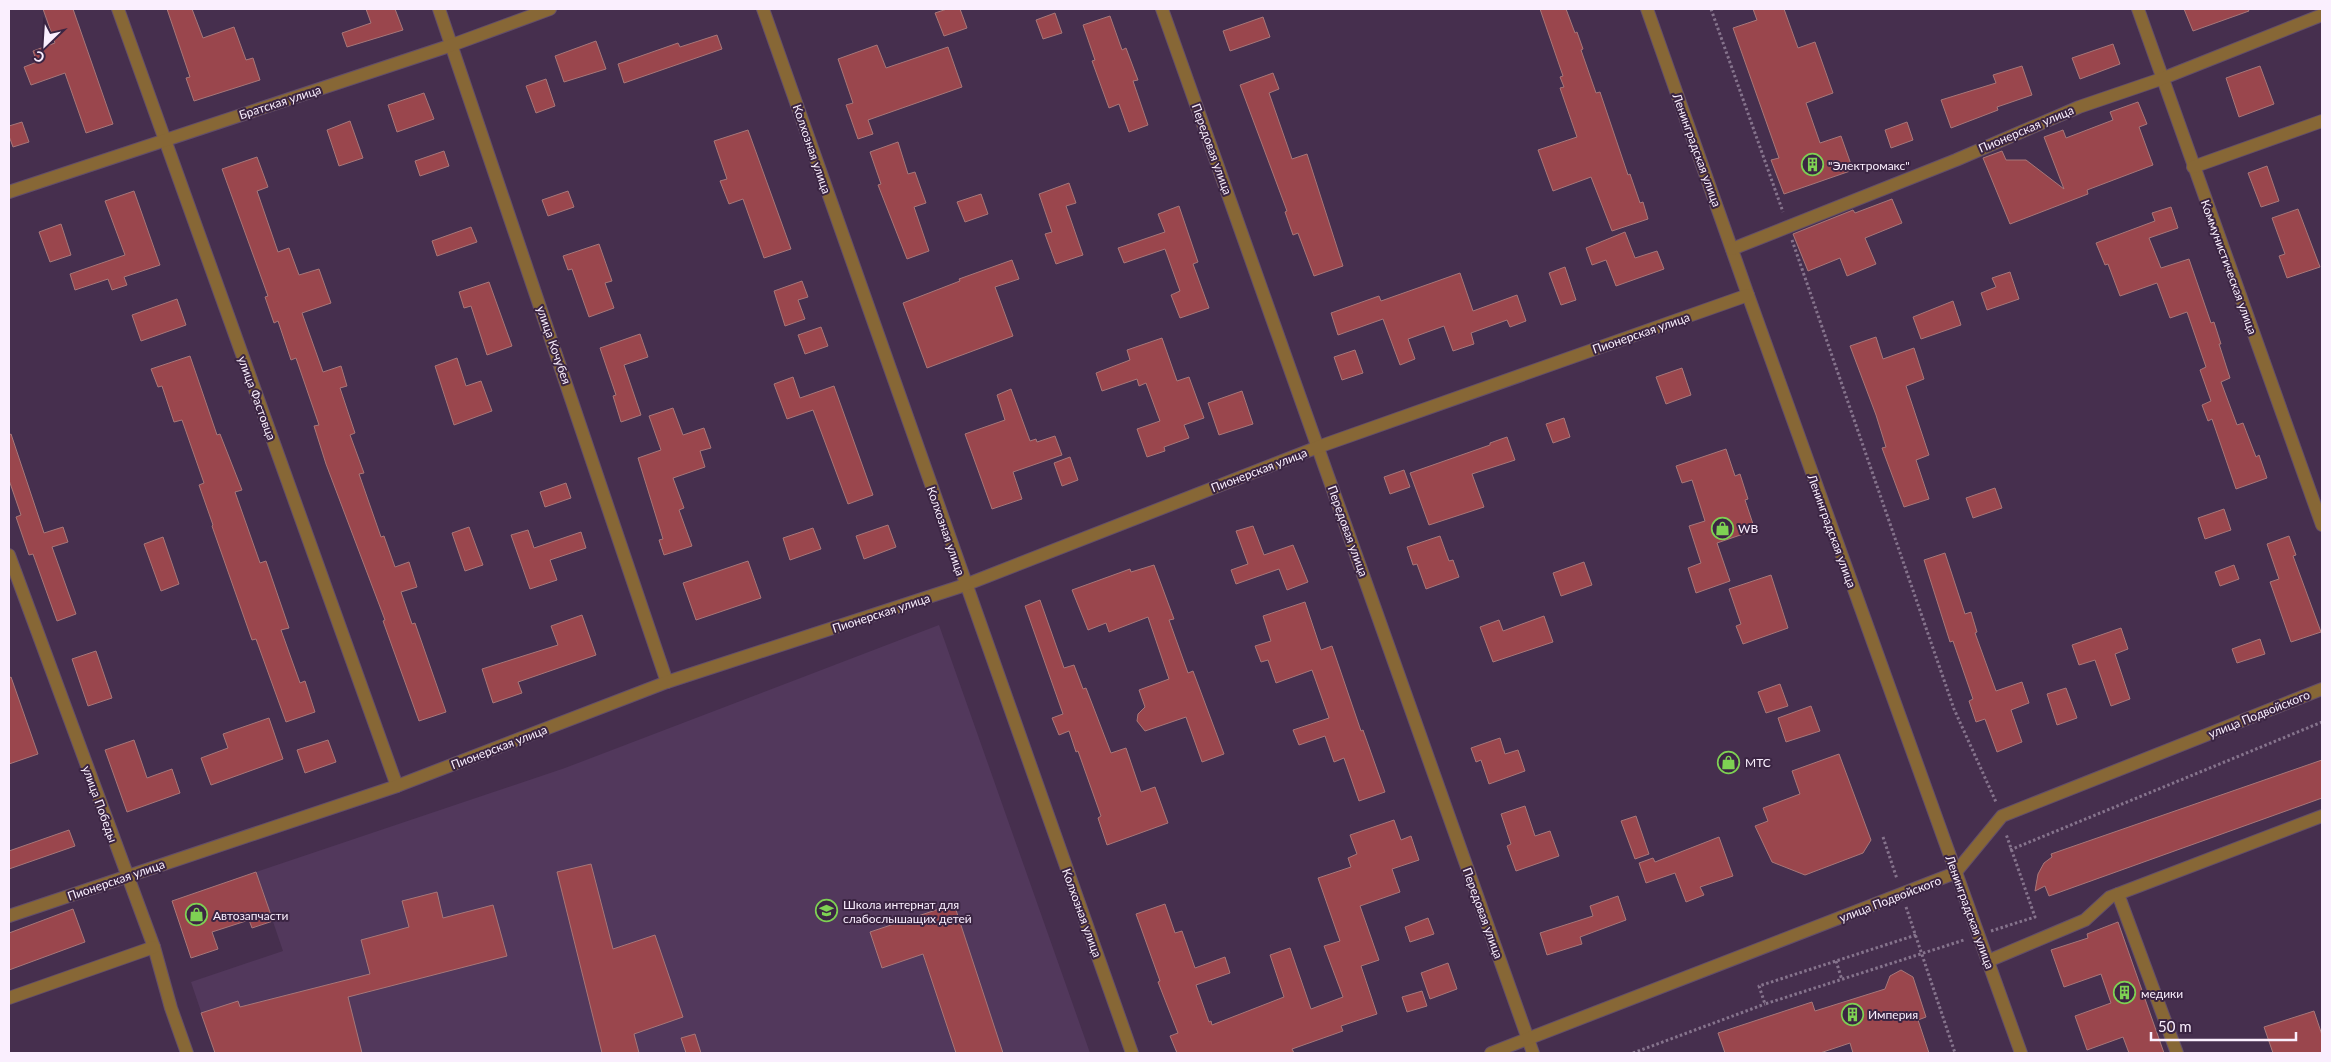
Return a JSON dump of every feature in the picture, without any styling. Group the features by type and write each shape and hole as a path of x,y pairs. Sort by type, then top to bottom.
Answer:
{"street":[{"name":"улица Фастовца","path":"118,9 397,786"},
{"name":"улица Кочубея","path":"439,9 668,682"},
{"name":"Братская улица","path":"9,192 452,45 550,9"},
{"name":"Колхозная улица","path":"763,9 1132,1053"},
{"name":"Передовая улица","path":"1162,9 1533,1053"},
{"name":"Ленинградская улица","path":"1647,9 1977,935 2021,1053"},
{"name":"Коммунистическая улица","path":"2138,9 2161,79 2322,525"},
{"name":"Пионерская улица","path":"1732,249 1956,160 2079,107 2161,79 2322,15"},
{"path":"2193,167 2322,121"},
{"name":"Пионерская улица","path":"9,916 397,786 668,682 965,585 1318,447 1748,295"},
{"name":"улица Победы","path":"9,556 126,876 154,946 171,1008 187,1053"},
{"name":"улица Подвойского","path":"1491,1053 1955,873 2002,816 2322,688"},
{"path":"1988,961 2085,920 2110,897 2322,816"},
{"path":"2118,894 2177,1053"},
{"path":"9,998 154,946"}],"path":[{"path":"1633,1053 1765,1004 2035,917 2010,850 2002,816 1954,709 1788,226 1711,9"},
{"path":"2010,850 2322,722"},
{"path":"1883,837 1955,1053"},
{"path":"1765,1004 1759,986 1916,935"},
{"path":"1836,961 1842,980"}],"shaded area":[{"name":"Школа интернат для слабослышащих детей","path":"939,625 1090,1053 215,1053 191,982 283,951 256,872 565,768"}],"building":[{"path":"43,9 73,9 113,124 86,133 65,73 31,85 24,67 37,62 33,51 55,43"},
{"path":"167,9 192,9 203,38 234,27 246,60 253,58 260,80 194,101 186,78 190,77"},
{"path":"366,9 395,9 403,30 347,47 342,33 371,23"},
{"path":"947,9 960,9 967,28 944,36 935,13"},
{"path":"1540,9 1566,9 1575,33 1577,32 1583,49 1581,50 1596,93 1600,92 1628,175 1630,174 1640,203 1643,202 1648,219 1612,231 1591,177 1553,191 1538,150 1577,137 1560,88 1564,87 1560,77 1563,76"},
{"path":"1753,9 1784,9 1798,48 1815,42 1833,93 1806,103 1820,143 1841,136 1853,170 1784,194 1771,160 1779,158 1733,28 1757,20"},
{"path":"2184,9 2248,9 2249,11 2193,31"},
{"path":"1055,13 1062,33 1043,39 1036,20"},
{"path":"1110,16 1122,50 1126,48 1138,80 1133,81 1148,125 1129,132 1119,104 1109,108 1092,61 1095,60 1083,25"},
{"path":"1263,17 1270,37 1230,51 1223,31"},
{"path":"717,35 722,49 624,83 618,64 678,43 680,47"},
{"path":"596,41 606,69 564,82 555,56"},
{"path":"2113,44 2120,64 2080,79 2072,58"},
{"path":"877,45 886,68 948,47 962,87 868,120 873,134 858,139 846,105 853,103 838,59"},
{"path":"2022,66 2032,95 1997,107 1998,110 1951,128 1941,100 1996,83 1993,75"},
{"path":"2260,66 2274,104 2239,117 2226,78"},
{"path":"1273,73 1279,89 1269,93 1292,159 1307,154 1343,266 1314,276 1298,233 1293,235 1285,212 1287,211 1240,85"},
{"path":"546,79 555,106 536,113 526,86"},
{"path":"424,93 434,119 397,132 388,105"},
{"path":"2138,102 2147,124 2139,127 2153,165 2087,190 2088,194 2010,224 1983,158 2002,151 2006,160 2026,160 2064,189 2044,137 2063,130 2066,138 2113,120 2110,112"},
{"path":"350,121 363,158 339,166 327,130"},
{"path":"22,122 29,142 13,147 9,136 9,126"},
{"path":"1907,122 1913,140 1891,148 1885,130"},
{"path":"748,130 791,249 764,258 743,199 729,204 720,181 727,179 714,141"},
{"path":"898,142 908,174 915,172 926,203 914,207 929,251 907,259 878,185 881,184 870,152"},
{"path":"444,151 449,166 420,176 415,161"},
{"path":"257,157 268,187 257,191 278,252 289,248 299,275 319,269 331,303 302,313 323,372 341,366 347,386 340,388 355,433 350,435 364,473 359,474 381,537 384,536 395,567 409,562 417,587 401,592 412,624 415,623 446,712 419,721 383,621 385,620 326,464 314,426 319,425 296,358 291,360 278,321 274,323 265,297 268,296 222,169"},
{"path":"2267,166 2279,201 2261,207 2248,173"},
{"path":"1069,183 1076,203 1066,206 1083,255 1056,264 1045,234 1052,232 1039,194"},
{"path":"134,191 160,265 124,277 127,285 112,290 108,279 75,290 70,274 125,255 105,201"},
{"path":"568,191 574,207 548,216 542,200"},
{"path":"981,194 988,214 965,222 957,202"},
{"path":"1892,199 1902,223 1865,238 1876,264 1847,276 1840,258 1808,271 1793,234 1853,210 1855,213"},
{"path":"1179,206 1198,262 1193,264 1209,308 1180,318 1171,295 1180,291 1165,249 1124,263 1118,248 1165,232 1158,214"},
{"path":"2171,207 2178,228 2149,238 2161,268 2189,259 2211,323 2214,322 2230,378 2221,382 2237,425 2243,423 2256,457 2259,455 2267,478 2236,489 2212,419 2208,421 2202,405 2211,401 2200,370 2206,367 2187,312 2170,318 2157,283 2120,296 2108,264 2105,265 2096,243 2155,221 2152,213"},
{"path":"2298,209 2320,267 2287,278 2279,256 2285,254 2272,218"},
{"path":"61,224 71,255 50,262 39,232"},
{"path":"471,227 477,242 437,256 432,241"},
{"path":"1625,232 1635,258 1657,251 1664,269 1616,286 1606,260 1592,265 1586,248"},
{"path":"599,244 612,281 605,283 614,308 589,317 572,269 568,270 563,256"},
{"path":"1012,260 1019,279 995,287 1013,336 927,368 903,303 960,281 959,279"},
{"path":"1565,267 1576,300 1561,305 1549,273"},
{"path":"2010,272 2019,299 1987,310 1981,293 1996,287 1992,278"},
{"path":"1460,273 1473,311 1517,295 1526,321 1510,327 1507,320 1471,333 1474,344 1453,351 1444,326 1408,339 1415,359 1400,365 1383,319 1338,335 1331,313 1379,296 1381,301"},
{"path":"802,281 808,297 798,300 805,319 785,326 774,291"},
{"path":"489,282 512,346 487,355 471,306 464,308 459,292"},
{"path":"177,299 186,325 141,341 132,315"},
{"path":"1953,301 1961,325 1921,339 1913,317"},
{"path":"821,327 828,346 805,354 798,335"},
{"path":"640,334 648,357 624,365 641,415 621,422 613,396 616,395 600,348"},
{"path":"1876,337 1883,359 1914,348 1924,379 1906,386 1929,455 1916,460 1929,499 1904,507 1882,448 1886,447 1876,415 1850,346"},
{"path":"1162,338 1177,381 1189,377 1204,418 1184,425 1189,438 1164,447 1165,451 1147,457 1137,429 1160,421 1146,383 1139,386 1137,379 1102,391 1096,373 1130,360 1127,350"},
{"path":"1355,350 1363,373 1342,380 1334,357"},
{"path":"190,356 217,435 220,434 242,490 235,492 260,563 266,561 289,628 281,630 300,683 305,681 315,712 286,722 256,639 252,640 212,526 199,485 204,483 182,420 174,422 162,386 158,387 151,369"},
{"path":"457,358 466,386 481,381 492,411 454,425 435,366"},
{"path":"1682,368 1691,395 1666,404 1656,377"},
{"path":"793,377 800,398 834,386 873,495 848,504 813,410 787,419 774,384"},
{"path":"1011,389 1030,441 1036,439 1037,442 1055,436 1062,455 1013,472 1022,499 992,509 965,434 1005,420 997,395"},
{"path":"1242,391 1253,424 1219,435 1208,403"},
{"path":"673,408 683,435 704,428 711,448 700,451 705,467 673,478 684,508 679,510 692,546 664,555 659,540 663,539 638,458 661,450 649,416"},
{"path":"1564,418 1570,437 1553,443 1546,424"},
{"path":"11,434 44,533 63,527 68,542 52,547 76,614 57,621 33,554 29,555 16,517 21,515 9,480 9,435"},
{"path":"1507,437 1515,460 1472,474 1484,507 1429,525 1410,473 1490,445 1490,443"},
{"path":"1726,449 1735,476 1740,474 1748,499 1745,500 1755,530 1717,543 1730,581 1696,593 1688,568 1701,563 1689,526 1705,521 1692,480 1682,483 1676,466"},
{"path":"1070,457 1078,480 1062,486 1054,463"},
{"path":"1404,470 1410,487 1390,494 1384,477"},
{"path":"566,483 571,498 545,507 540,492"},
{"path":"1995,488 2002,508 1973,518 1966,498"},
{"path":"2224,509 2231,530 2205,539 2198,518"},
{"path":"888,525 896,547 864,559 856,536"},
{"path":"1253,526 1264,555 1293,545 1308,582 1287,590 1279,569 1236,584 1231,570 1248,564 1236,531"},
{"path":"469,527 483,565 465,571 452,533"},
{"path":"813,528 821,549 790,560 783,538"},
{"path":"528,530 534,548 581,532 586,548 550,560 557,580 530,589 511,535"},
{"path":"1440,536 1449,561 1453,560 1459,577 1426,589 1417,564 1413,565 1407,547"},
{"path":"2289,536 2296,555 2293,556 2321,632 2291,642 2270,582 2279,579 2267,544"},
{"path":"163,537 179,584 161,591 144,544"},
{"path":"1945,553 1965,614 1971,612 1977,632 1975,633 1996,691 2022,682 2029,703 2011,710 2022,742 1997,752 1985,719 1976,722 1969,701 1973,699 1953,641 1950,642 1924,560"},
{"path":"748,561 761,598 696,620 683,583"},
{"path":"1584,562 1592,585 1561,596 1553,573"},
{"path":"1154,565 1174,619 1169,620 1188,673 1193,671 1224,754 1202,762 1186,717 1145,731 1137,721 1138,714 1145,707 1139,690 1169,679 1148,617 1109,632 1106,623 1088,630 1072,590 1130,569 1131,572"},
{"path":"2234,565 2239,579 2220,586 2215,572"},
{"path":"1771,575 1788,628 1743,644 1736,626 1741,624 1729,589"},
{"path":"1040,600 1064,668 1074,665 1083,689 1086,688 1111,753 1126,748 1141,792 1155,787 1168,823 1107,845 1098,818 1101,816 1078,751 1076,752 1069,731 1059,735 1052,718 1063,714 1025,606"},
{"path":"1305,602 1321,650 1332,646 1361,731 1363,730 1385,792 1359,801 1344,758 1334,762 1325,736 1299,745 1293,730 1329,718 1312,670 1276,683 1268,660 1261,662 1255,646 1271,641 1263,616"},
{"path":"582,615 596,655 518,682 522,693 493,703 482,669 558,645 551,626"},
{"path":"1544,616 1553,642 1493,662 1480,627 1499,620 1503,631"},
{"path":"2121,628 2128,649 2115,654 2130,699 2111,706 2095,660 2079,665 2072,645"},
{"path":"2260,639 2265,654 2237,663 2232,649"},
{"path":"96,651 112,698 88,706 72,659"},
{"path":"11,677 38,754 9,764 9,678"},
{"path":"1780,684 1788,706 1766,713 1758,692"},
{"path":"2066,688 2077,718 2057,725 2047,694"},
{"path":"1811,706 1820,731 1786,742 1778,718"},
{"path":"269,718 283,759 211,785 201,758 228,748 223,734"},
{"path":"1500,738 1505,754 1518,750 1525,771 1489,784 1481,760 1476,762 1471,748"},
{"path":"134,740 147,778 172,769 180,793 127,812 105,750"},
{"path":"328,740 336,762 305,773 297,750"},
{"path":"1839,754 1871,840 1863,853 1805,875 1772,862 1755,826 1768,821 1763,808 1800,794 1792,771"},
{"path":"2322,760 2322,798 2049,896 2045,886 2035,891 2038,874 2044,863 2052,857 2051,854"},
{"path":"1525,806 1535,836 1550,831 1559,856 1516,871 1507,846 1511,844 1501,814"},
{"path":"1636,816 1649,854 1635,859 1621,821"},
{"path":"1394,820 1401,840 1411,836 1419,860 1392,869 1400,892 1360,906 1379,960 1361,966 1377,1014 1341,1026 1343,1031 1292,1049 1294,1053 1177,1053 1170,1036 1178,1033 1158,982 1160,981 1136,914 1165,904 1175,933 1182,931 1195,968 1225,957 1230,973 1196,985 1209,1022 1211,1021 1212,1025 1284,997 1270,955 1290,948 1311,1009 1343,997 1324,946 1340,941 1318,878 1351,867 1348,858 1357,854 1350,835"},
{"path":"69,830 75,846 9,869 9,851"},
{"path":"1719,837 1733,876 1700,887 1704,895 1686,902 1675,873 1646,883 1639,863 1653,858 1655,862"},
{"path":"591,864 613,949 655,935 683,1017 634,1034 639,1053 602,1053 557,872"},
{"path":"256,872 273,921 252,928 249,920 212,932 218,949 191,958 172,901"},
{"path":"437,892 443,918 493,905 507,956 348,997 362,1053 215,1053 201,1013 238,1001 240,1007 370,974 361,940 409,927 402,901"},
{"path":"1618,896 1626,920 1580,937 1582,944 1547,955 1540,933 1593,916 1590,906"},
{"path":"954,904 1003,1053 956,1053 923,954 882,968 870,932"},
{"path":"73,909 85,942 9,970 9,933"},
{"path":"1428,918 1434,934 1410,942 1405,927"},
{"name":"медики","path":"2118,922 2164,1053 2129,1053 2123,1037 2087,1050 2075,1016 2111,1003 2101,974 2064,987 2051,950 2088,938 2087,934"},
{"path":"1448,963 1457,989 1430,999 1421,973"},
{"name":"Империя","path":"1901,970 1913,977 1926,1017 1918,1020 1929,1053 1853,1053 1850,1043 1820,1053 1725,1053 1718,1033 1812,1002 1815,1011 1885,989 1890,976"},
{"path":"1422,991 1427,1006 1407,1012 1402,997"},
{"path":"2314,1011 2322,1035 2322,1053 2273,1053 2264,1027"},
{"path":"695,1034 701,1053 686,1053 681,1038"}],"place":[{"name":"\"Электромакс\"","path":"1812,165"},
{"name":"WB","path":"1722,528"},
{"name":"МТС","path":"1729,762"},
{"name":"Школа интернат для слабослышащих детей","path":"827,911"},
{"name":"Автозапчасти","path":"197,915"},
{"name":"медики","path":"2125,993"},
{"name":"Империя","path":"1852,1014"}]}
